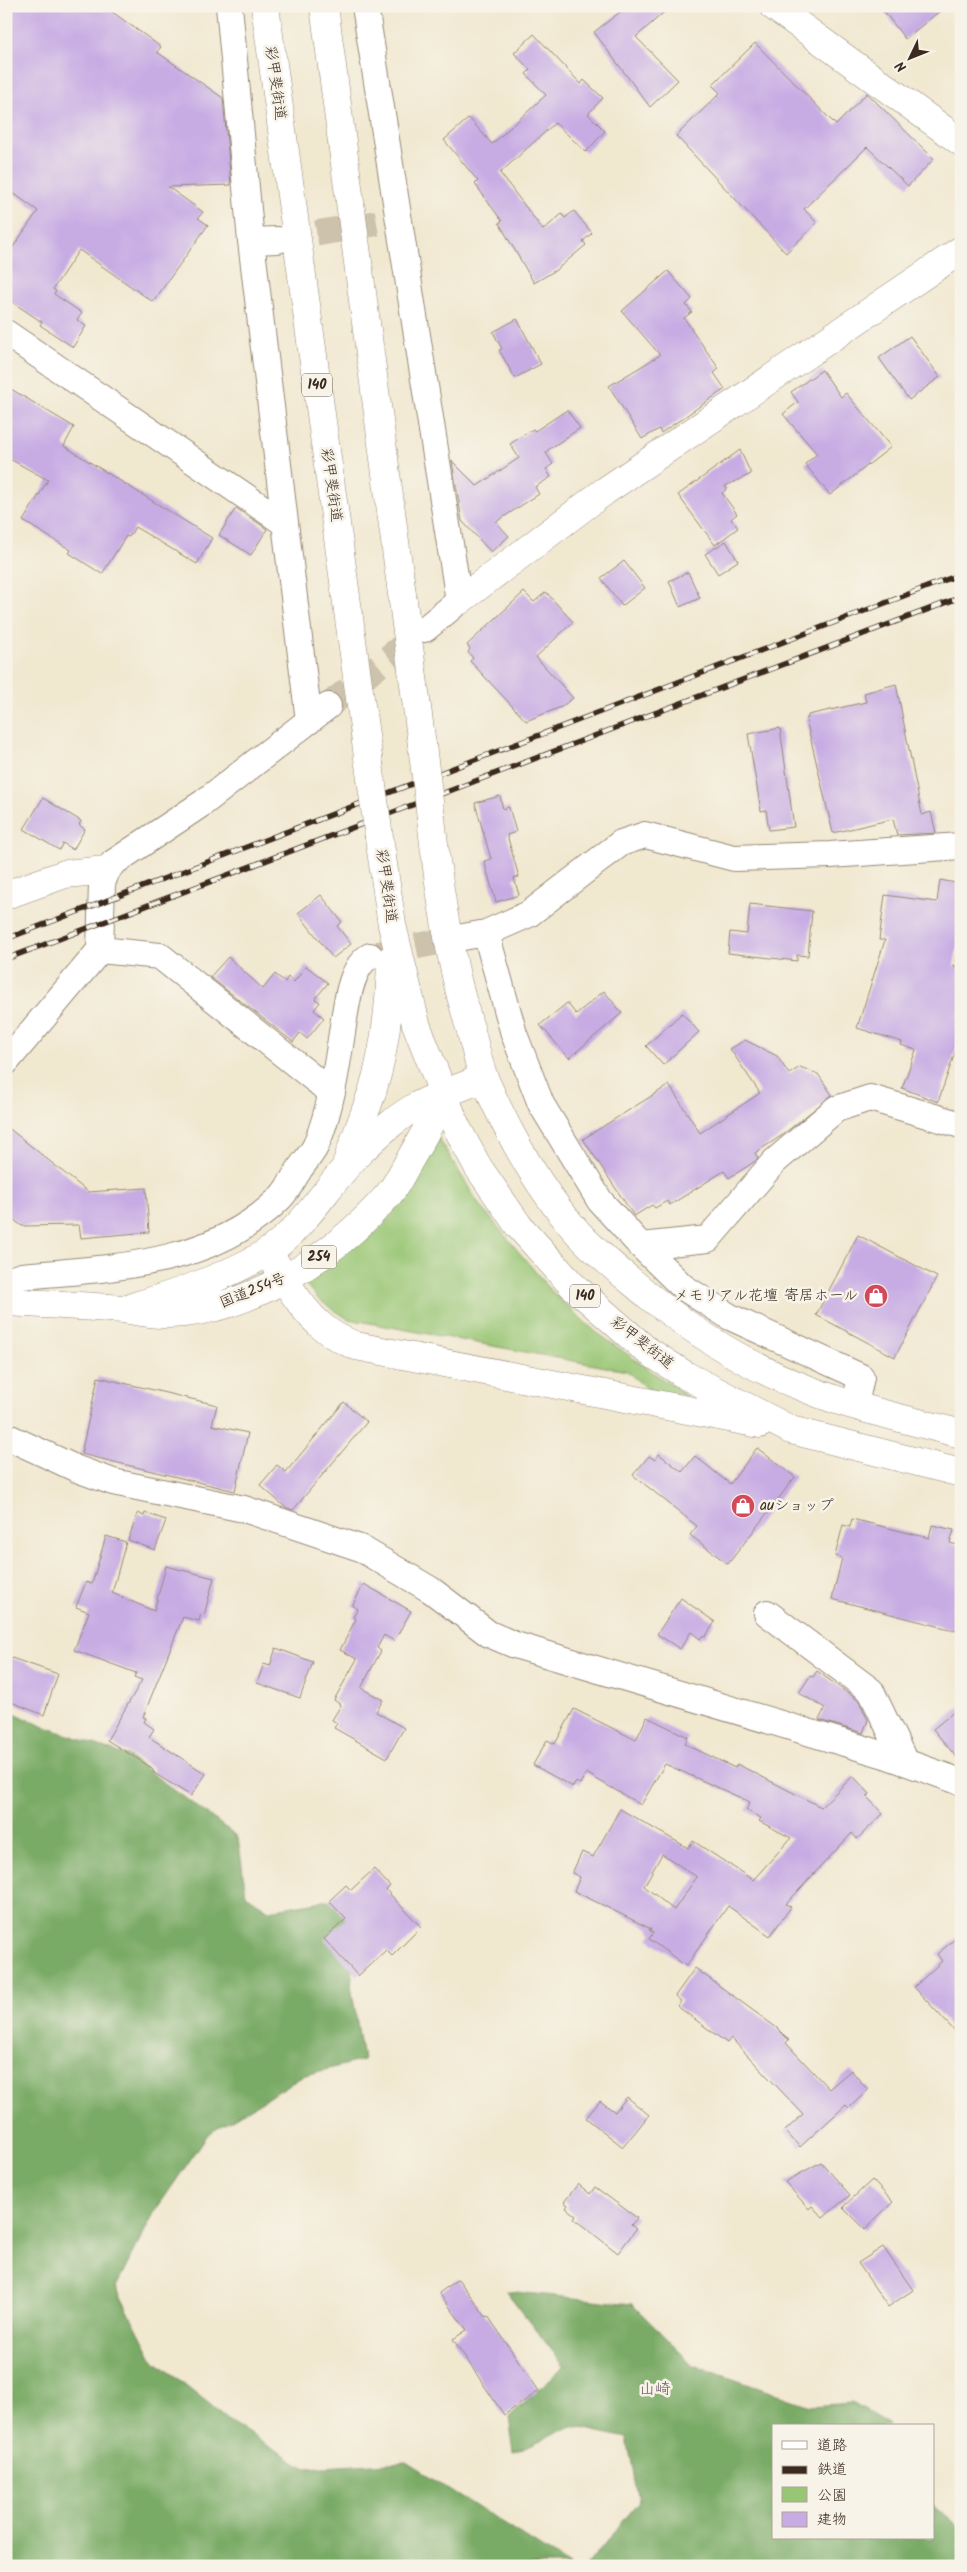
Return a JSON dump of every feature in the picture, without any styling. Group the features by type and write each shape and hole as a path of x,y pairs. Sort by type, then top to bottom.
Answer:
{"main road":[{"name":"彩甲斐街道","path":"264,6 392,925 416,1024 456,1126 478,1167 518,1225 571,1284 645,1349 685,1375 791,1430 961,1473"},
{"name":"140","path":"324,6 442,909 461,1000 484,1078 543,1189 572,1227 610,1264 662,1306 704,1337 763,1371 808,1390 855,1405 961,1434"},
{"path":"773,6 961,142"},
{"path":"459,601 605,491 961,250"},
{"path":"6,895 65,874 91,870 107,870"},
{"path":"344,1169 373,1090 383,1048 391,977 392,925"},
{"name":"国道254号","path":"125,1310 162,1298 247,1263 269,1251 303,1223 344,1169 392,1123 418,1106 484,1078"},
{"name":"国道254号","path":"6,1302 160,1314 188,1312 227,1304 284,1280 315,1260 354,1228 390,1193 424,1136 444,1095"},
{"path":"269,1251 284,1280 304,1306 328,1332 356,1346 791,1430"}],"street":[{"path":"6,1062 100,950 102,884 107,870 120,857 203,803 318,713 283,522 251,241 229,6"},
{"path":"365,6 388,221 459,601 424,628"},
{"path":"251,241 278,240"},
{"path":"6,333 283,522"},
{"path":"855,1405 861,1377 730,1317 682,1287 600,1201 541,1104 474,935 529,914 621,843 645,836 734,858 830,855 961,846"},
{"path":"100,950 160,956 332,1093"},
{"path":"6,1280 22,1276 130,1266 181,1254 233,1233 266,1211 282,1196 315,1146 332,1093 347,1004 358,966 370,956"},
{"path":"641,1246 708,1239 774,1162 836,1109 870,1098 961,1125"},
{"path":"763,1371 777,1340"},
{"path":"6,1436 77,1469 113,1482 244,1509 360,1548 431,1590 489,1634 515,1645 905,1762 961,1782"},
{"path":"767,1613 871,1691 905,1762"}],"green space":[{"path":"438,1137 478,1203 554,1294 596,1332 687,1396 647,1389 627,1371 348,1319 319,1300 303,1281 396,1200"},
{"path":"6,1709 40,1725 128,1756 238,1837 246,1895 269,1910 330,1900 353,1924 356,1949 351,1985 363,2060 305,2075 208,2134 155,2211 116,2287 152,2358 238,2427 306,2468 406,2462 570,2566 6,2566"},
{"path":"506,2291 632,2304 693,2365 810,2406 852,2403 888,2424 772,2424 772,2540 934,2540 934,2507 961,2530 961,2566 586,2566 639,2502 627,2438 572,2426 514,2453 509,2417 564,2366"}],"building":[{"path":"16,6 104,6 161,47 157,52 223,98 231,185 168,187 203,212 198,218 208,225 153,302 79,250 53,289 56,291 54,294 82,313 77,320 86,326 73,347 40,325 42,322 6,298 6,257 38,211 6,188 6,18"},
{"path":"628,6 671,6 636,37 678,80 650,107 594,32"},
{"path":"880,6 946,6 905,39"},
{"path":"534,34 581,84 584,80 603,98 588,114 605,131 586,152 555,123 500,173 543,230 562,214 565,218 574,211 592,233 583,241 586,245 556,270 534,283 499,223 502,221 475,184 478,181 444,140 469,118 492,144 546,95 526,74 530,70 514,53"},
{"path":"755,43 836,125 867,93 934,159 908,186 867,147 804,209 817,223 786,253 676,136 720,93 712,85"},
{"path":"668,271 692,299 686,305 692,312 684,318 719,369 714,373 725,389 661,433 659,429 642,439 609,386 660,355 622,311"},
{"path":"517,319 541,364 515,378 499,350 502,349 493,332"},
{"path":"910,336 940,377 909,400 879,358"},
{"path":"822,370 841,397 846,393 891,447 830,495 805,464 817,454 783,414 798,402 791,392"},
{"path":"6,386 74,427 64,446 212,538 197,564 135,527 129,537 126,536 102,574 69,553 71,550 23,521 48,480 6,457"},
{"path":"567,410 580,428 546,453 553,464 546,469 551,477 535,487 539,494 496,522 509,536 491,552 462,521 452,461 477,486 519,458 510,444 533,429 535,431"},
{"path":"740,450 751,474 725,486 727,489 722,493 737,514 731,519 738,528 715,545 678,495"},
{"path":"236,508 267,529 251,555 219,535"},
{"path":"726,541 738,561 718,574 705,554"},
{"path":"624,561 645,588 622,606 601,578"},
{"path":"688,572 700,598 680,607 669,581"},
{"path":"524,592 534,602 546,592 573,622 536,657 573,698 561,707 526,721 470,661 473,658 468,652 470,649 467,645"},
{"path":"896,684 922,815 931,812 936,833 897,835 893,819 833,833 806,719 808,715 866,702 864,693"},
{"path":"780,728 794,827 769,830 766,810 761,811 748,734"},
{"path":"500,796 503,809 509,807 516,832 507,835 519,877 514,878 519,895 496,902 484,861 491,859 475,803"},
{"path":"43,798 81,821 79,825 85,829 73,850 63,843 59,850 24,829"},
{"path":"940,880 961,884 961,925 954,966 961,968 961,1035 938,1102 902,1088 916,1050 901,1045 902,1042 857,1028 885,940 879,940 885,895 937,902"},
{"path":"321,895 342,922 337,926 351,944 333,958 298,913"},
{"path":"750,904 812,911 808,956 797,955 797,961 728,953 730,932 747,934"},
{"path":"228,957 263,989 275,974 285,982 288,977 294,982 306,966 328,983 315,999 320,1002 314,1010 324,1018 307,1039 300,1033 293,1042 210,977"},
{"path":"604,991 622,1013 569,1058 540,1025 567,1003 576,1014"},
{"path":"682,1013 699,1032 663,1065 646,1046"},
{"path":"745,1040 777,1056 789,1074 800,1067 818,1074 832,1095 781,1136 755,1153 758,1158 754,1162 729,1178 724,1171 670,1205 667,1201 655,1208 652,1205 634,1216 583,1139 669,1085 700,1133 760,1093 730,1049"},
{"path":"6,1126 88,1192 146,1188 149,1232 81,1238 79,1225 22,1226 6,1214"},
{"name":"メモリアル花壇 寄居ホール","path":"858,1235 937,1277 895,1357 816,1315"},
{"path":"98,1377 217,1405 212,1425 248,1433 235,1491 81,1454"},
{"path":"344,1402 367,1422 293,1510 285,1507 260,1485 277,1465 286,1472"},
{"path":"757,1448 795,1477 728,1564 690,1535 697,1526 633,1475 649,1456 655,1460 659,1454 682,1472 695,1456 730,1484"},
{"path":"138,1513 144,1516 145,1513 166,1520 155,1550 128,1540"},
{"path":"852,1519 929,1538 932,1525 954,1530 950,1543 961,1546 961,1632 832,1599 842,1558 835,1556 843,1525 850,1527"},
{"path":"106,1536 126,1542 112,1593 154,1611 166,1566 214,1578 204,1615 201,1614 199,1621 183,1617 143,1717 146,1718 144,1722 154,1729 149,1737 206,1774 191,1796 154,1773 152,1768 107,1740 142,1680 134,1677 136,1673 74,1650 89,1612 76,1607 86,1582 92,1584"},
{"path":"364,1584 411,1611 394,1641 384,1635 377,1648 381,1651 361,1688 383,1700 376,1712 404,1728 387,1758 334,1728 337,1723 332,1720 341,1705 334,1700 357,1659 340,1650 356,1619 353,1617 358,1609 352,1606"},
{"path":"681,1598 715,1622 705,1637 702,1636 700,1639 691,1632 680,1649 657,1634"},
{"path":"276,1648 313,1662 300,1698 257,1683 264,1664 270,1666"},
{"path":"6,1656 58,1674 44,1715 6,1700"},
{"path":"817,1671 859,1701 868,1720 863,1733 819,1720 825,1708 799,1693 810,1676 813,1677"},
{"path":"961,1706 961,1763 933,1729"},
{"path":"574,1709 636,1740 647,1717 688,1737 685,1744 735,1768 737,1764 821,1807 853,1776 870,1794 867,1797 883,1814 857,1839 852,1833 786,1904 791,1907 770,1936 728,1906 686,1966 649,1939 653,1933 649,1930 651,1929 574,1891 580,1877 572,1873 582,1852 593,1857 620,1809 688,1848 693,1841 753,1880 791,1838 759,1821 761,1818 746,1810 750,1802 665,1764 641,1805 586,1773 580,1784 576,1782 573,1787 533,1765 547,1740 555,1744","holes":["662,1854 697,1877 674,1910 644,1886"]},
{"path":"374,1869 390,1886 386,1890 421,1927 392,1956 386,1950 358,1976 324,1939 346,1919 329,1901 346,1885 351,1890"},
{"path":"961,1934 961,2038 914,1987 942,1961 937,1954"},
{"path":"695,1968 777,2028 789,2040 786,2043 829,2089 851,2070 868,2090 849,2108 846,2105 800,2147 785,2131 803,2114 731,2038 727,2043 677,2006 681,2001 675,1996"},
{"path":"627,2097 649,2115 623,2147 586,2118 600,2101 615,2112"},
{"path":"821,2162 850,2195 823,2218 812,2206 809,2209 785,2182"},
{"path":"872,2180 893,2202 865,2229 843,2207"},
{"path":"578,2184 590,2194 595,2187 637,2218 631,2225 636,2229 618,2253 574,2219 576,2216 566,2208 568,2205 564,2202"},
{"path":"883,2247 913,2290 888,2307 858,2263"},
{"path":"458,2279 486,2317 488,2316 539,2391 504,2415 453,2339 467,2330 439,2293"}],"tunnel":[{"path":"278,240 377,223"},
{"path":"328,706 423,630"},
{"path":"378,954 463,937"}],"railway":[{"path":"6,939 961,574"},
{"path":"6,959 961,597"}],"place":[{"name":"メモリアル花壇 寄居ホール","path":"876,1296"},
{"name":"auショップ","path":"743,1506"}],"district":[{"name":"山崎","path":"655,2389"}]}
